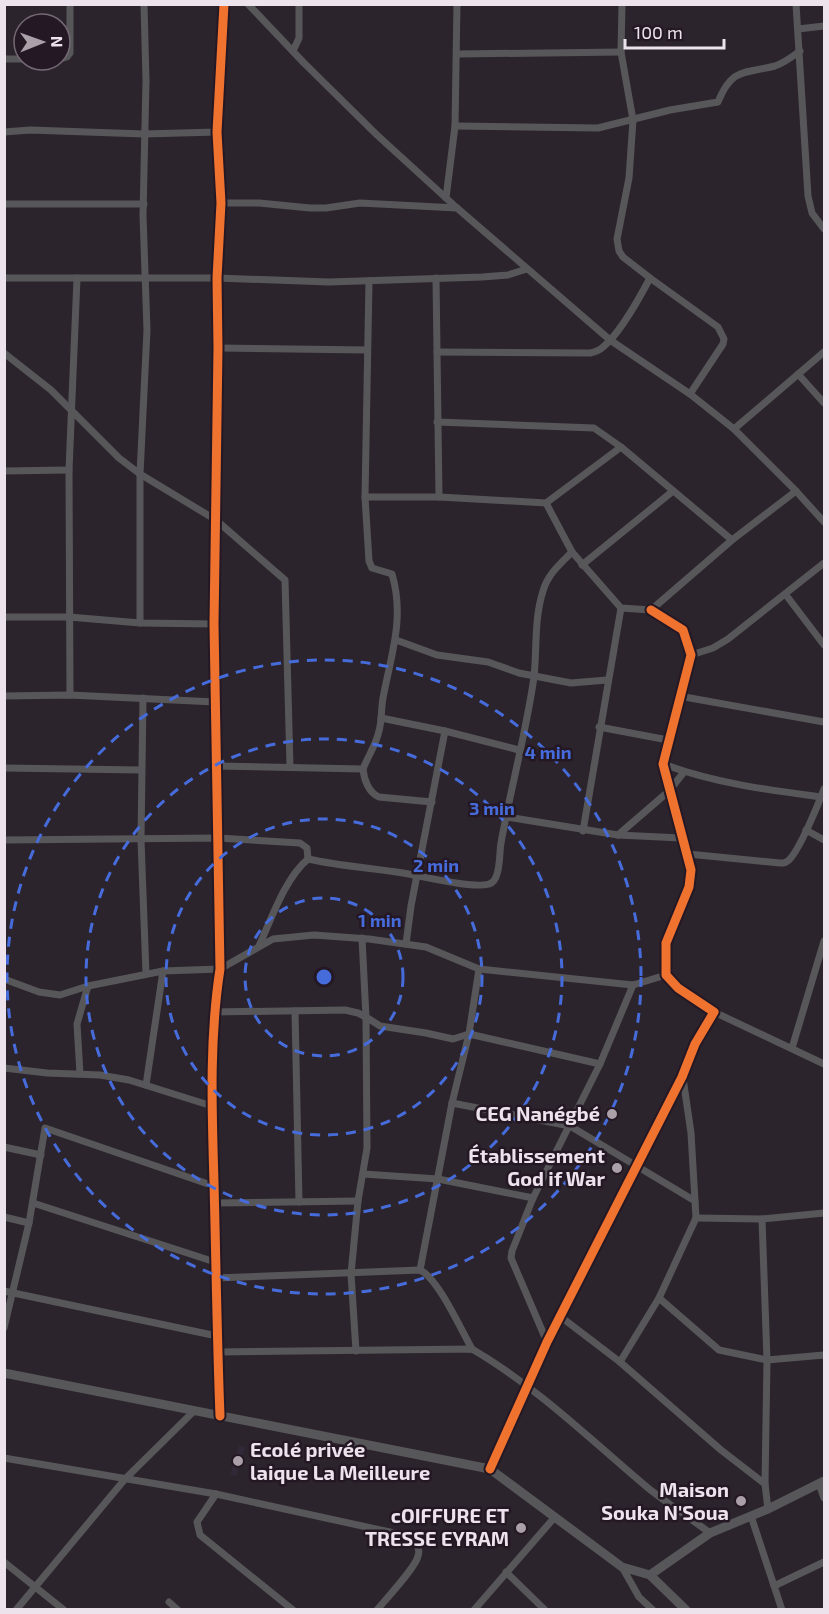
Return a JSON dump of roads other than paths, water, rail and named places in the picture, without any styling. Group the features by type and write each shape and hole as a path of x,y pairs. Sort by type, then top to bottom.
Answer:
{"street":[{"path":"140,623 140,474 147,330 144,278 146,81 144,4"},
{"path":"220,1416 212,1106 213,1012 220,969 214,624 217,278 222,203 218,132 224,4"},
{"path":"248,4 377,135 457,208 610,340 690,394 734,429 825,522"},
{"path":"293,51 300,38 298,4"},
{"path":"446,198 455,126 458,54 457,4"},
{"path":"622,4 621,52 633,120 629,178 617,239 623,257 718,327 722,334 723,344 690,394"},
{"path":"796,4 808,196 812,213 825,229"},
{"path":"798,28 825,26"},
{"path":"455,126 598,128 670,110 718,102 732,78 746,70 783,63 800,51"},
{"path":"458,54 621,52"},
{"path":"4,132 30,130 144,134 218,132"},
{"path":"222,203 259,203 310,208 360,203 457,208"},
{"path":"4,204 144,204"},
{"path":"4,278 217,278 329,282 482,278 527,269"},
{"path":"70,695 69,470 77,278"},
{"path":"436,278 439,497"},
{"path":"437,352 590,353 598,351 610,340 650,278"},
{"path":"363,769 373,750 380,728 383,699 396,640 397,613 392,574 370,567 365,497 369,281"},
{"path":"218,348 367,350"},
{"path":"734,429 825,351"},
{"path":"4,353 51,390 101,442 140,474 216,520 280,574 287,583 290,766"},
{"path":"798,374 825,403"},
{"path":"437,422 586,427 598,430 732,540"},
{"path":"365,497 439,497 546,503 621,447"},
{"path":"4,471 69,470"},
{"path":"582,565 673,491"},
{"path":"651,610 732,540 796,491"},
{"path":"546,503 572,552 621,608 651,610 683,630 691,655 663,764 691,870 689,887 666,943 666,975 678,988 714,1012 825,1064"},
{"path":"308,859 454,882 490,884 496,877 534,676 538,613 543,591 549,575 572,552"},
{"path":"691,655 713,648 728,639 825,563"},
{"path":"786,595 825,645"},
{"path":"583,831 621,608"},
{"path":"4,617 69,617 140,623 214,624"},
{"path":"396,640 437,655 488,662 534,676 571,683 607,680"},
{"path":"4,696 70,695 215,702"},
{"path":"679,696 825,722"},
{"path":"143,698 141,840 146,974"},
{"path":"381,718 519,750"},
{"path":"599,727 668,740"},
{"path":"406,944 411,906 445,731"},
{"path":"663,764 684,772 739,785 823,793 791,858 786,862 688,854"},
{"path":"216,766 363,769"},
{"path":"4,768 141,770"},
{"path":"363,769 374,795 432,802"},
{"path":"618,835 669,791 684,772"},
{"path":"507,817 583,831 681,838"},
{"path":"806,830 825,840"},
{"path":"4,840 218,838 300,843 307,848 308,859"},
{"path":"259,946 291,880 308,859"},
{"path":"4,980 52,995 60,995 88,986 163,971 220,969 259,946 278,938 314,935 406,944 435,950 479,969 633,985 666,975"},
{"path":"356,1351 351,1274 358,1201 368,1134 362,938"},
{"path":"792,1048 825,941"},
{"path":"420,1270 452,1104 469,1034 479,969"},
{"path":"146,1085 163,971"},
{"path":"547,1342 511,1258 533,1198 600,1064 633,985"},
{"path":"80,1074 77,1024 88,986"},
{"path":"295,1011 299,1202"},
{"path":"213,1012 345,1011 358,1013 380,1026 426,1032 453,1039 469,1034 600,1064"},
{"path":"490,1469 547,1342 682,1077 695,1044 714,1012"},
{"path":"4,1068 47,1073 100,1075 146,1085 212,1106"},
{"path":"620,1362 659,1298 696,1218 691,1133 682,1077"},
{"path":"452,1104 570,1126 695,1201"},
{"path":"4,1328 29,1223 45,1128 214,1186"},
{"path":"4,1147 41,1155"},
{"path":"363,1174 438,1179 533,1198"},
{"path":"214,1203 358,1201"},
{"path":"33,1203 215,1262"},
{"path":"696,1218 762,1219 825,1213"},
{"path":"4,1217 29,1223"},
{"path":"762,1219 767,1360 765,1484 768,1509"},
{"path":"215,1278 420,1270 425,1272 440,1291 472,1349 501,1366 526,1385 650,1490 710,1533"},
{"path":"4,1291 217,1336"},
{"path":"659,1298 719,1350 767,1360 825,1355"},
{"path":"561,1317 620,1362 721,1450 765,1484"},
{"path":"218,1352 472,1349"},
{"path":"4,1373 490,1469 622,1567 650,1575 686,1610"},
{"path":"16,1610 125,1479 194,1411"},
{"path":"4,1458 216,1494 408,1536 418,1546 418,1559 377,1610"},
{"path":"650,1575 710,1533 822,1483 825,1498"},
{"path":"216,1494 197,1522 200,1535 293,1610"},
{"path":"751,1516 782,1610"},
{"path":"474,1610 554,1518"},
{"path":"4,1562 64,1610"},
{"path":"774,1586 825,1562"},
{"path":"622,1567 639,1597 653,1610"},
{"path":"506,1572 545,1610"},
{"path":"169,1602 178,1610"}],"place":[{"name":"CEG Nanégbé","path":"612,1114"},
{"name":"Établissement God if War","path":"617,1168"},
{"name":"Ecolé privée laique La Meilleure","path":"238,1461"},
{"name":"Maison Souka N'Soua","path":"741,1501"},
{"name":"cOIFFURE ET TRESSE EYRAM","path":"521,1528"}]}
